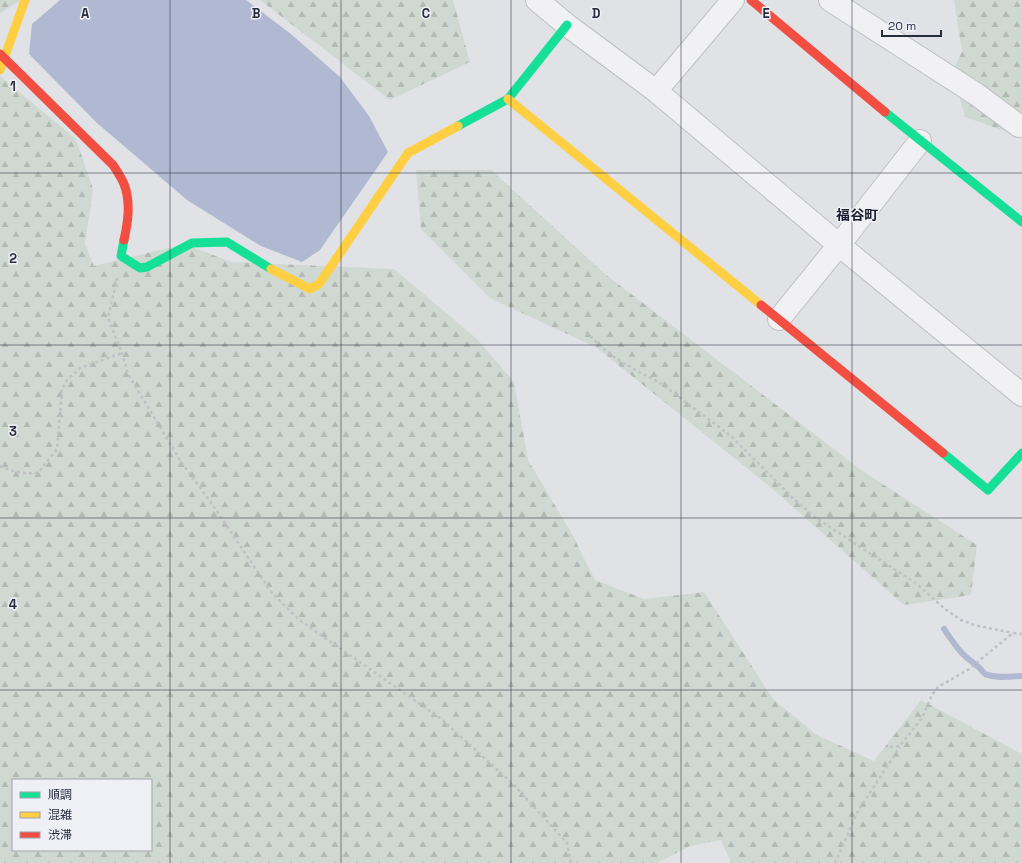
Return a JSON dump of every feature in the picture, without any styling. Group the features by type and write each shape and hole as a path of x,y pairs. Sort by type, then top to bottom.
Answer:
{"street":[{"path":"0,70 2,57 25,0"},
{"path":"537,0 567,25 656,91 839,245 1022,395"},
{"path":"656,91 733,0"},
{"path":"751,0 920,141 1022,222"},
{"path":"830,0 976,94 1019,126"},
{"path":"2,57 113,165 125,186 129,207 128,225 121,256 140,268 147,267 192,243 228,242 265,266 310,289 319,284 408,153 508,99 567,25"},
{"path":"508,99 988,490 1022,453"},
{"path":"779,319 920,141"}],"path":[{"path":"121,256 108,318 122,353 128,374 181,462 272,593 298,618 440,718 518,789 567,843 571,863"},
{"path":"586,332 605,350 621,362 660,383 730,436 793,498 816,518 917,584 945,609 961,620 974,625 1022,634"},
{"path":"0,466 10,471 26,474 38,473 57,449 62,389 67,380 80,368 122,353"},
{"path":"835,863 858,811 900,746 922,718 932,695 938,687 969,669 1013,633"},
{"path":"890,747 900,746"}],"green space":[{"path":"0,0 21,0 0,13"},
{"path":"260,0 453,0 470,62 390,100"},
{"path":"955,0 1022,0 1022,137 965,117 952,72 962,52"},
{"path":"0,76 76,139 93,189 85,244 94,266 185,244 231,262 394,269 477,339 514,382 528,460 572,534 595,580 644,599 704,592 773,699 817,735 874,761 921,700 1022,754 1022,863 731,863 721,840 690,846 657,863 0,863"},
{"path":"416,170 491,170 605,274 864,472 977,545 971,595 904,605 769,486 597,348 490,298 421,229"}],"water":[{"path":"60,0 246,0 291,34 340,77 369,116 388,152 320,250 302,262 261,246 187,200 97,123 29,54 32,24"}],"waterway":[{"path":"944,629 960,651 985,674 998,677 1022,676"}],"traffic: fast":[{"path":"458,126 508,99 567,25"},
{"path":"885,112 1022,222"},
{"path":"124,240 121,256 140,268 147,267 192,243 227,242 271,269"},
{"path":"943,453 988,490 1022,453"}],"traffic: slow":[{"path":"0,70 25,0"},
{"path":"508,99 761,305"},
{"path":"271,269 310,289 319,284 408,153 458,126"}],"traffic: jam":[{"path":"751,0 885,112"},
{"path":"0,54 113,165 124,184 128,198 128,219 124,240"},
{"path":"761,305 943,453"}],"district":[{"name":"福谷町","path":"857,215"}]}
